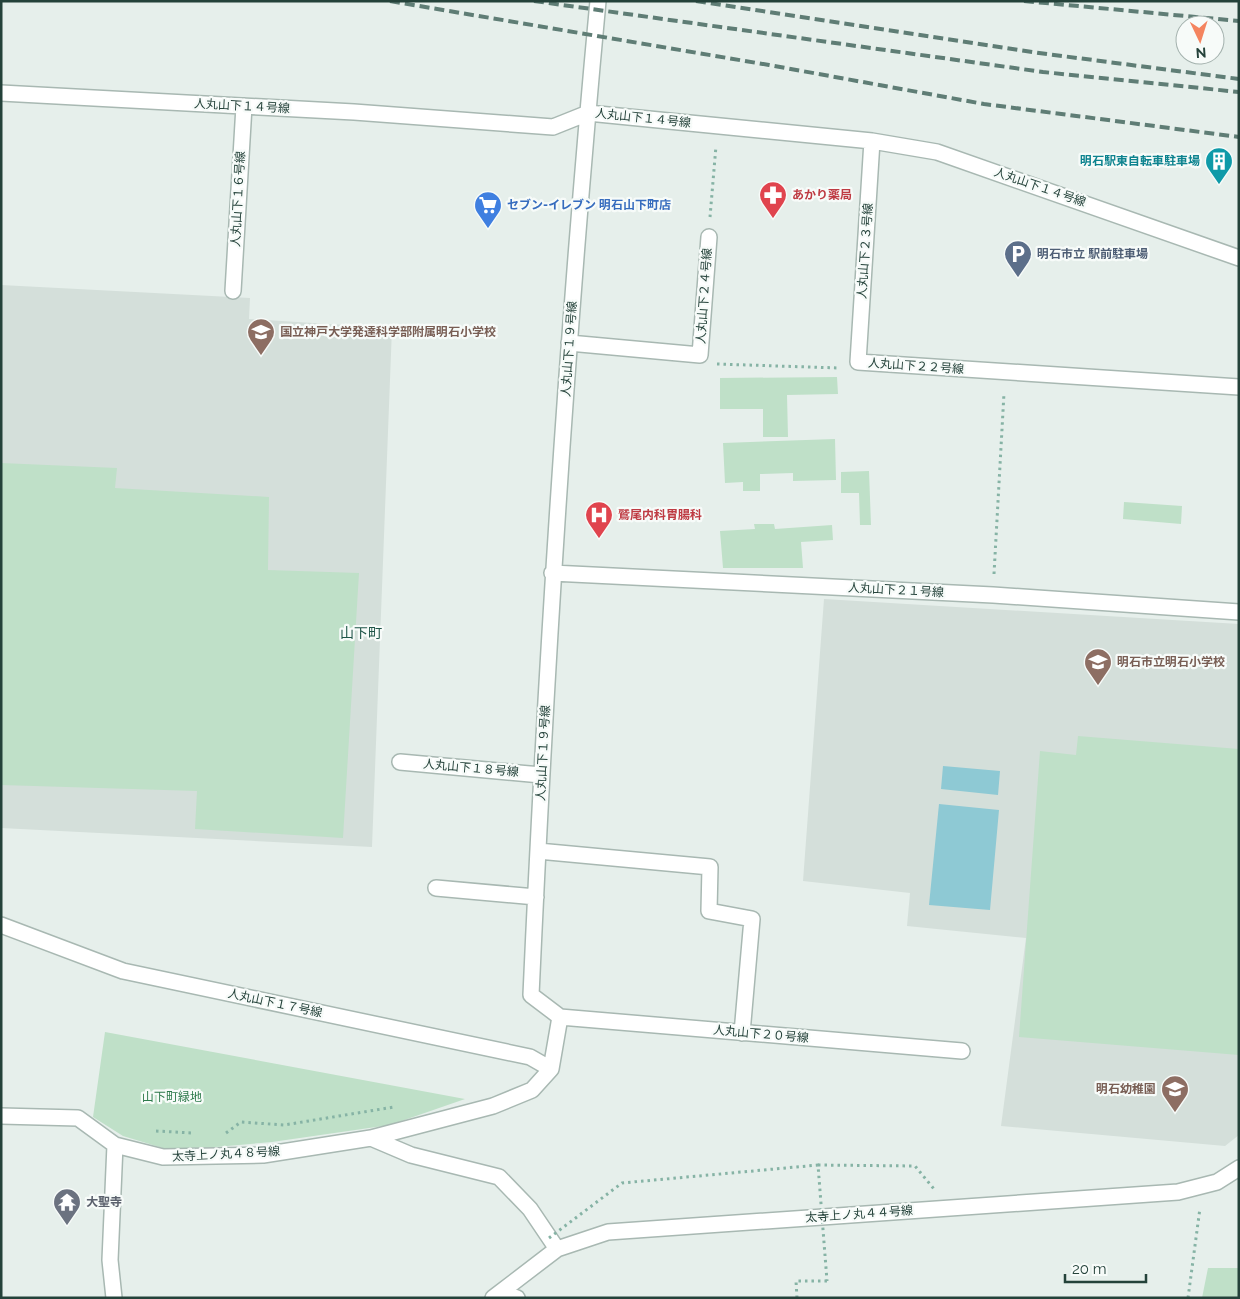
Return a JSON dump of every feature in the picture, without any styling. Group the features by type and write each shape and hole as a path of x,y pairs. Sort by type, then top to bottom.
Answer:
{"street":[{"name":"人丸山下１９号線","path":"560,1017 531,995 552,573 598,1"},
{"name":"人丸山下１４号線","path":"1,93 244,106 553,127 588,113 872,141 937,152 1239,258"},
{"name":"人丸山下１６号線","path":"233,291 244,106"},
{"name":"人丸山下２３号線","path":"858,362 872,141"},
{"name":"人丸山下２４号線","path":"700,354 709,237"},
{"path":"569,343 700,354"},
{"name":"人丸山下２２号線","path":"858,362 1239,387"},
{"name":"人丸山下２１号線","path":"552,573 993,595 1239,612"},
{"name":"人丸山下１８号線","path":"400,762 541,775"},
{"path":"538,851 710,866 709,911 752,919 742,1033"},
{"path":"436,888 536,897"},
{"name":"人丸山下１７号線","path":"1,925 123,971 530,1057 551,1069"},
{"path":"372,1138 493,1106 532,1090 551,1069 560,1017"},
{"name":"人丸山下２０号線","path":"560,1017 962,1051"},
{"path":"1,1116 78,1118 115,1145 110,1260 114,1298"},
{"path":"372,1138 411,1155 499,1177 530,1209 553,1243"},
{"name":"太寺上ノ丸４８号線","path":"115,1145 163,1157 264,1154 372,1138"},
{"name":"太寺上ノ丸４４号線","path":"497,1295 553,1243 608,1232 1178,1192 1217,1182 1239,1168"},
{"path":"497,1295 517,1298"}],"path":[{"path":"709,237 718,126"},
{"name":"人丸山下２２号線","path":"700,354 706,364 843,368 858,362"},
{"path":"993,595 1005,372"},
{"path":"218,1134 225,1134 241,1122 284,1125 396,1107 405,1129"},
{"path":"137,1150 150,1131 195,1133"},
{"path":"797,1298 796,1281 827,1281 818,1165"},
{"path":"553,1243 622,1183 818,1165 915,1166 949,1208"},
{"path":"1188,1298 1203,1186"}],"shaded area":[{"path":"1,285 250,298 249,319 392,328 372,847 1,828"},
{"path":"824,599 1239,624 1239,1135 1225,1146 1001,1126 1026,938 907,926 910,893 803,881"}],"green space":[{"path":"837,377 838,394 787,395 788,437 763,437 763,409 720,409 720,378"},
{"path":"835,439 836,480 793,481 793,473 760,474 760,491 743,491 743,482 725,483 723,443"},
{"path":"1,463 117,468 115,488 269,497 268,570 359,573 343,838 195,829 197,791 1,785"},
{"path":"869,471 871,525 860,525 859,493 841,493 841,472"},
{"path":"1124,502 1182,506 1181,524 1123,519"},
{"path":"754,524 774,524 775,529 832,525 833,540 801,542 803,568 723,568 720,531 755,529"},
{"path":"1078,736 1239,749 1239,1055 1019,1037 1040,751 1076,755"},
{"name":"山下町緑地","path":"105,1032 465,1099 390,1125 272,1142 166,1149 123,1136 93,1117"},
{"path":"1208,1268 1239,1268 1239,1298 1202,1298"}],"water":[{"path":"943,766 1000,771 998,795 941,789"},
{"path":"939,804 999,810 990,910 929,905"}],"railway":[{"path":"390,1 769,65 984,104 1239,137"},
{"path":"534,1 1043,72 1239,92"},
{"path":"696,1 1039,53 1239,79"},
{"path":"1024,1 1239,21"}],"place":[{"name":"明石駅東自転車駐車場","path":"1219,185"},
{"name":"あかり薬局","path":"773,219"},
{"name":"セブン-イレブン 明石山下町店","path":"488,229"},
{"name":"明石市立 駅前駐車場","path":"1018,278"},
{"name":"国立神戸大学発達科学部附属明石小学校","path":"261,356"},
{"name":"鷲尾内科胃腸科","path":"599,539"},
{"name":"明石市立明石小学校","path":"1098,686"},
{"name":"明石幼稚園","path":"1175,1113"},
{"name":"大聖寺","path":"67,1226"}],"district":[{"name":"山下町","path":"361,633"}]}
